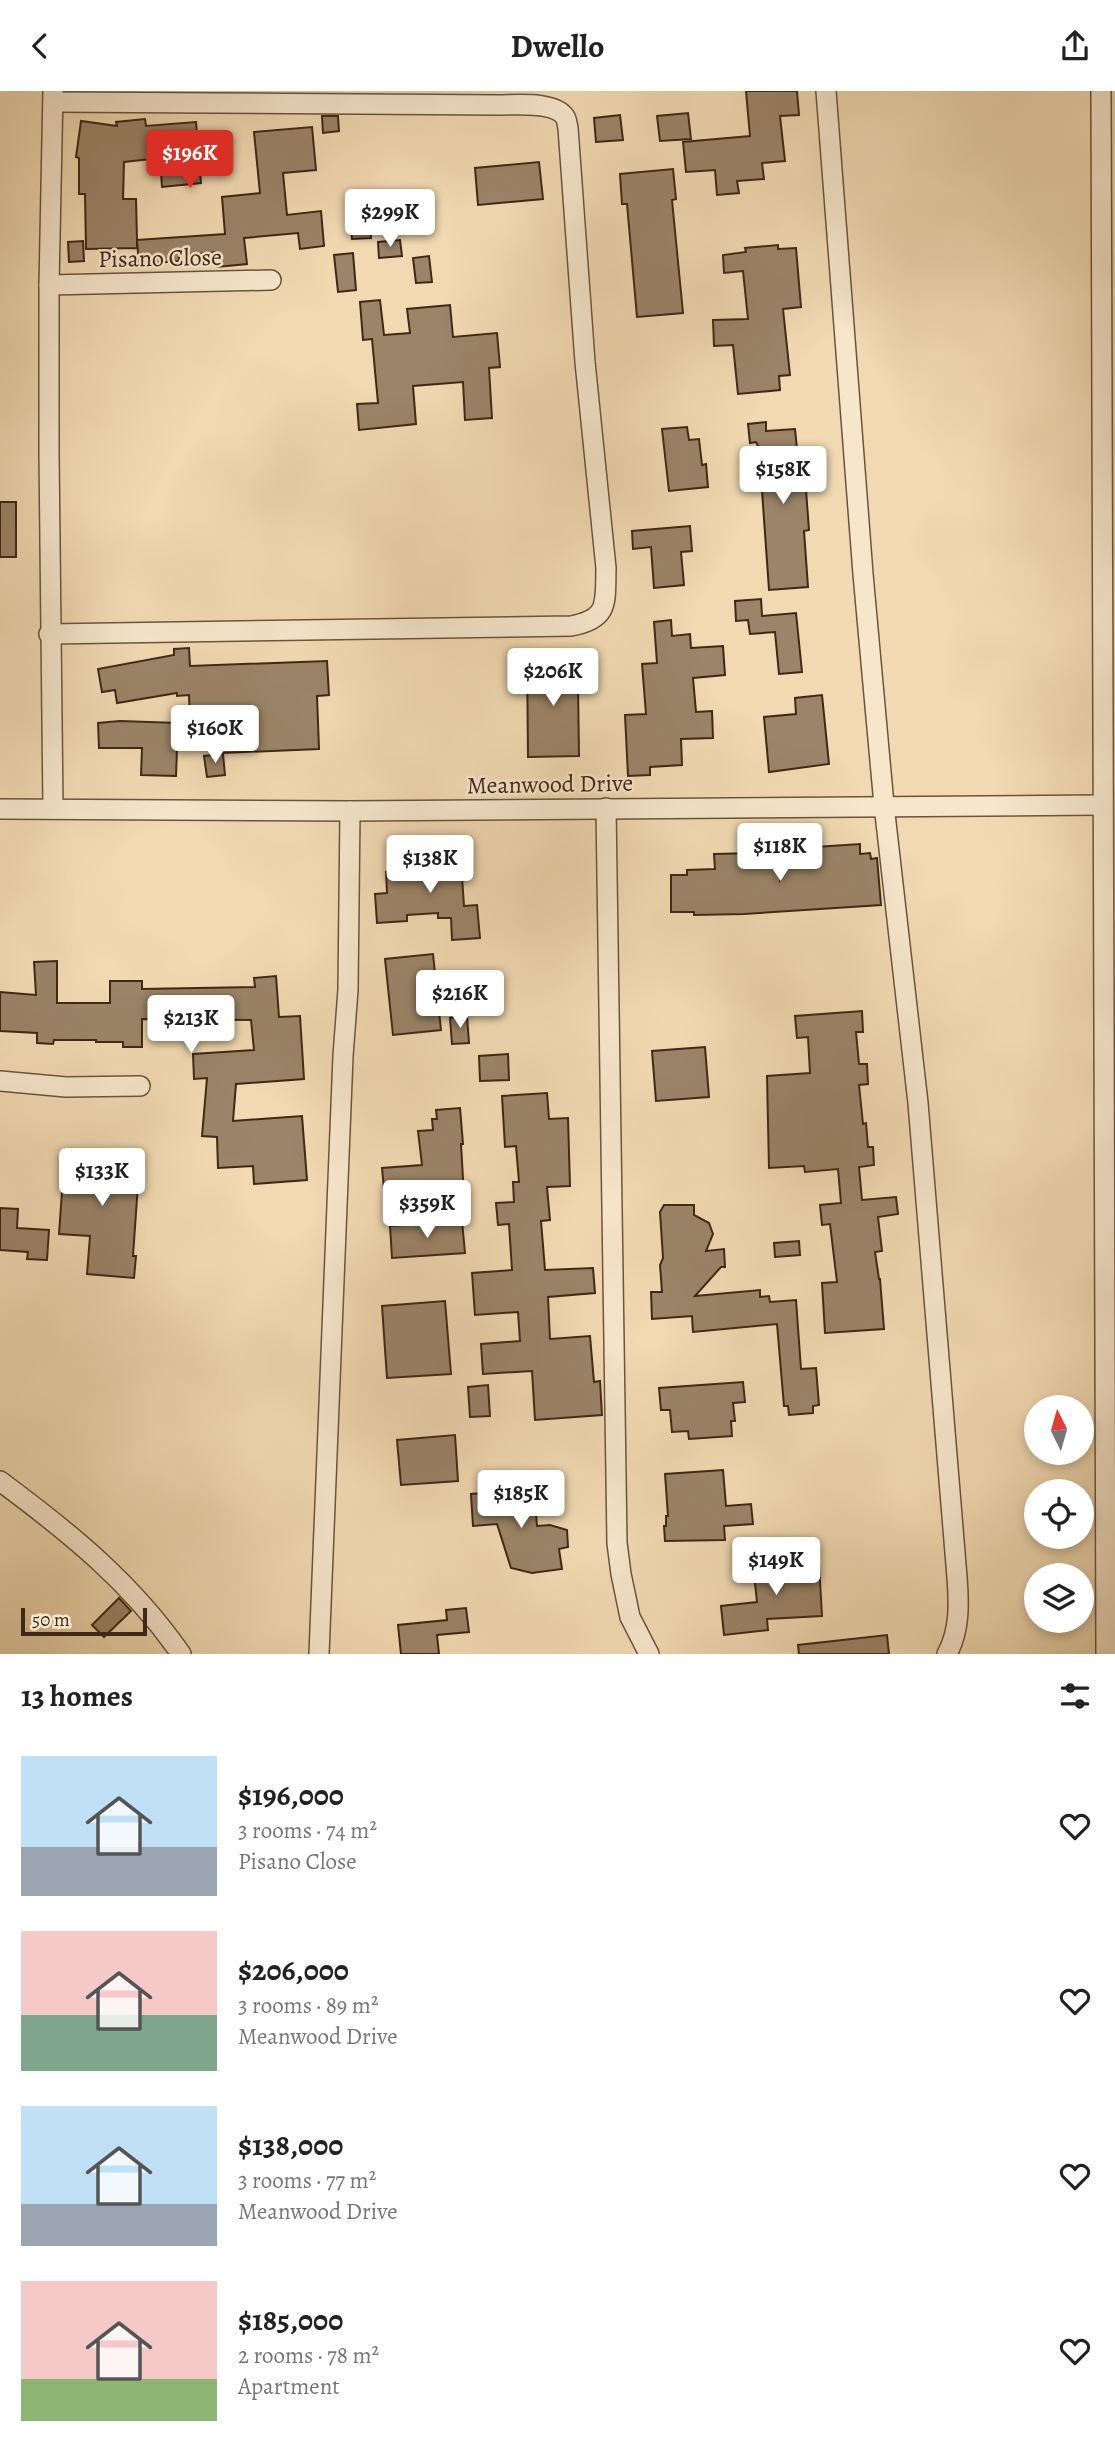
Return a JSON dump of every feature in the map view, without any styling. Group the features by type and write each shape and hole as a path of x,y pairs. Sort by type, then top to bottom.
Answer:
{"street":[{"path":"826,91 845,357 884,805 918,1103 957,1577 959,1608 955,1639 947,1654"},
{"path":"1101,91 1101,805 1109,1087 1105,1654"},
{"path":"49,634 571,626 588,623 601,614 606,598 606,568 585,362 568,128 565,117 558,110 546,106 53,96 49,285 49,634 53,809"},
{"name":"Pisano Close","path":"49,285 271,280"},
{"name":"Meanwood Drive","path":"0,809 350,811 1101,805"},
{"path":"606,808 617,1543 630,1617 649,1654"},
{"path":"319,1654 343,1056 348,990 350,811"},
{"path":"0,1081 65,1087 140,1086"},
{"path":"0,1481 58,1524 120,1579 167,1633 181,1654"}],"building":[{"path":"746,91 797,91 799,115 780,116 785,161 762,163 764,179 737,181 739,193 717,195 715,170 686,172 683,142 750,136"},
{"path":"688,113 691,139 660,141 657,116"},
{"path":"620,115 623,140 596,142 594,118"},
{"path":"322,116 338,116 339,131 323,133"},
{"path":"145,119 146,126 196,122 201,183 162,187 160,158 124,162 123,199 136,199 137,240 225,234 222,197 260,193 254,132 312,127 316,170 283,173 287,215 321,211 324,246 300,249 298,233 244,238 247,264 217,267 215,252 179,256 179,261 139,264 137,241 137,248 86,249 85,194 79,194 79,158 76,157 81,121 117,126 116,122"},
{"path":"539,162 543,199 478,205 475,168"},
{"path":"673,169 676,199 672,200 683,313 637,317 627,204 622,204 620,174"},
{"path":"368,205 371,238 352,239 349,207"},
{"path":"400,240 402,256 379,258 378,242"},
{"path":"83,241 84,261 69,262 68,242"},
{"path":"778,245 778,249 796,248 801,307 783,309 790,375 779,376 780,390 738,394 733,345 714,346 713,320 748,319 743,271 724,273 723,255 746,252 745,248"},
{"path":"353,253 356,290 338,292 334,255"},
{"path":"429,256 432,282 416,283 413,258"},
{"path":"380,300 384,335 410,333 407,309 450,305 453,337 497,333 500,367 489,368 492,418 465,420 463,382 413,386 416,424 359,430 357,404 378,403 372,339 363,340 360,302"},
{"path":"766,422 766,431 795,429 799,469 812,468 813,489 806,490 809,530 804,531 808,587 769,590 759,448 756,442 750,443 748,424"},
{"path":"687,427 689,440 699,439 702,465 706,464 708,487 669,491 662,429"},
{"path":"0,502 16,502 16,557 0,557"},
{"path":"690,526 692,551 681,552 684,585 654,588 651,547 633,549 632,531"},
{"path":"761,599 762,616 796,613 802,672 779,674 775,632 750,634 748,620 736,621 735,601"},
{"path":"671,620 672,636 690,634 691,648 723,646 725,675 693,678 696,712 712,711 713,738 681,739 682,765 650,767 650,775 628,776 625,715 646,714 642,664 657,663 654,622"},
{"path":"189,648 190,666 327,661 329,695 317,696 319,749 222,753 221,726 190,726 189,695 177,696 177,693 117,703 115,690 102,692 98,669 174,655 174,649"},
{"path":"527,652 550,652 550,670 589,670 589,686 578,686 579,756 528,757"},
{"path":"822,695 829,764 769,772 764,717 796,714 795,698"},
{"path":"98,723 178,723 176,776 141,775 142,748 99,748"},
{"path":"223,754 225,775 207,777 204,756"},
{"path":"860,844 860,854 870,853 871,859 877,858 881,905 744,914 694,915 694,912 671,912 671,875 687,875 687,870 715,869 714,854 778,850 780,880 800,848"},
{"path":"460,847 464,906 477,905 480,938 452,940 451,918 438,918 438,913 407,915 407,921 377,923 375,894 387,893 386,872 433,868 431,850"},
{"path":"433,954 441,1030 393,1035 385,959"},
{"path":"57,961 57,1003 110,1003 110,981 142,981 142,989 255,987 254,978 276,976 279,1017 300,1016 304,1079 236,1084 233,1121 302,1116 307,1180 254,1184 253,1166 218,1168 217,1137 202,1136 207,1078 194,1079 193,1054 254,1050 251,1020 142,1019 142,1047 123,1047 123,1042 96,1040 54,1040 53,1044 37,1043 37,1033 0,1031 0,992 36,995 34,962"},
{"path":"862,1011 863,1032 856,1032 859,1064 867,1064 868,1084 859,1085 863,1124 866,1123 868,1147 873,1147 874,1165 859,1167 862,1200 896,1197 898,1214 878,1217 882,1251 875,1252 884,1329 825,1333 822,1283 837,1282 830,1224 822,1225 820,1205 841,1203 838,1169 805,1172 804,1166 769,1168 767,1076 810,1073 808,1037 797,1038 795,1016"},
{"path":"467,1016 469,1043 452,1044 450,1018"},
{"path":"705,1047 709,1097 656,1101 652,1051"},
{"path":"508,1054 509,1080 480,1081 479,1056"},
{"path":"547,1093 549,1119 568,1118 570,1186 547,1187 550,1220 541,1221 545,1270 593,1268 595,1293 548,1297 550,1339 590,1336 594,1382 600,1381 602,1415 535,1420 532,1371 483,1374 481,1344 520,1341 518,1312 475,1315 472,1273 512,1270 509,1224 498,1225 496,1203 514,1202 513,1182 519,1182 516,1146 505,1147 502,1096"},
{"path":"460,1108 464,1196 385,1200 382,1168 422,1165 418,1131 433,1130 432,1119 437,1119 436,1110"},
{"path":"65,1149 140,1155 134,1278 87,1274 90,1236 59,1234"},
{"path":"664,1205 694,1205 694,1215 709,1223 713,1234 706,1251 724,1249 725,1267 721,1267 695,1296 760,1290 760,1297 769,1296 770,1302 796,1300 801,1369 816,1368 819,1405 813,1406 813,1413 789,1415 788,1406 784,1406 777,1324 693,1332 692,1316 652,1319 651,1292 662,1292 660,1212"},
{"path":"0,1208 18,1209 17,1228 49,1230 47,1260 27,1259 28,1252 0,1250"},
{"path":"462,1221 465,1253 392,1258 390,1226"},
{"path":"799,1241 800,1255 775,1257 774,1243"},
{"path":"445,1301 451,1374 387,1378 382,1306"},
{"path":"743,1382 745,1402 733,1403 735,1421 731,1421 732,1436 689,1439 688,1431 672,1432 670,1410 661,1410 659,1388"},
{"path":"488,1385 490,1416 470,1417 468,1387"},
{"path":"455,1435 458,1481 401,1485 397,1440"},
{"path":"723,1470 726,1506 751,1504 753,1524 724,1526 725,1540 665,1541 664,1526 668,1516 665,1474"},
{"path":"534,1489 537,1526 550,1525 567,1530 568,1547 559,1549 562,1569 532,1573 511,1568 497,1524 473,1526 471,1494"},
{"path":"769,1553 771,1566 819,1564 822,1616 767,1619 768,1630 724,1635 721,1606 757,1602 752,1555"},
{"path":"119,1598 131,1611 104,1637 92,1625"},
{"path":"466,1608 469,1632 437,1635 439,1654 401,1654 398,1625 447,1620 446,1610"},
{"path":"887,1635 889,1654 799,1654 798,1645"}]}
